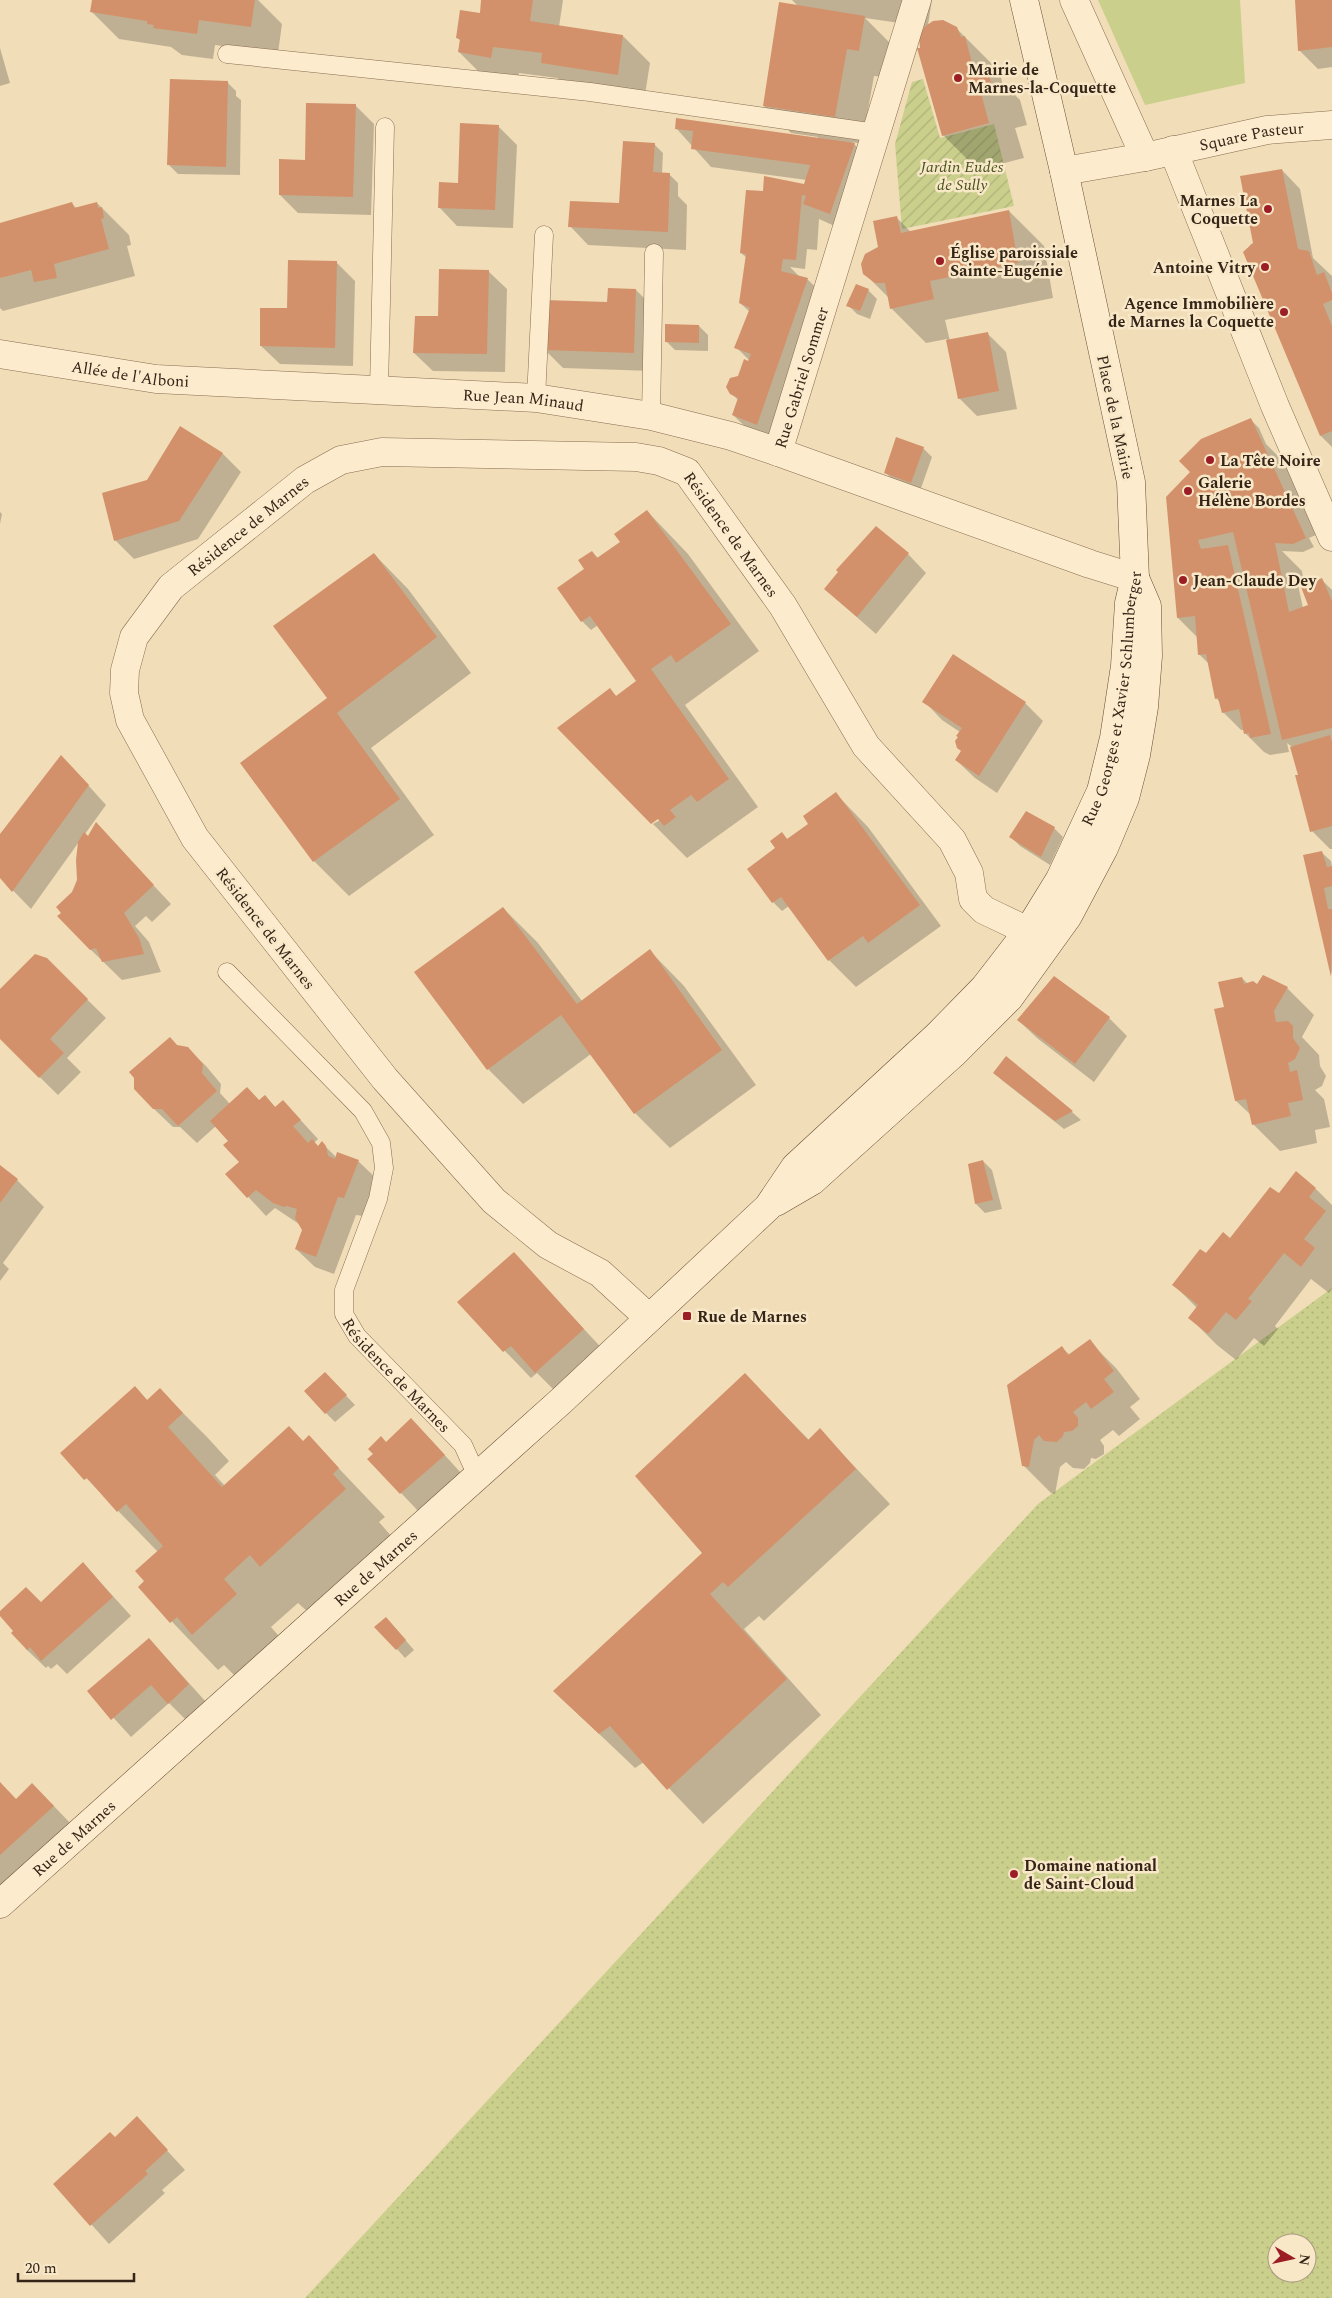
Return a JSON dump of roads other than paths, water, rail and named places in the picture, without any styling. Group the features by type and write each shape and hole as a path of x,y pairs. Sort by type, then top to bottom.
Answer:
{"street":[{"name":"Rue Gabriel Sommer","path":"917,0 778,452 1081,561 1135,578"},
{"name":"Place de la Mairie","path":"1024,0 1064,171 1131,482 1135,578"},
{"path":"1074,0 1145,156"},
{"name":"Square Pasteur","path":"1174,150 1267,130 1332,125"},
{"path":"1064,171 1174,150 1275,406 1332,538"},
{"name":"Allée de l'Alboni","path":"0,354 156,379 264,383"},
{"name":"Rue Jean Minaud","path":"264,383 536,398 652,416 731,436 778,452"},
{"name":"Résidence de Marnes","path":"649,1318 600,1273 548,1245 494,1201 385,1079 195,838 130,720 124,693 125,670 134,638 171,587 305,480 341,460 382,452 636,457 660,461 687,472 783,606 866,746 952,840 969,873 973,899 984,910 1028,931"},
{"name":"Rue Georges et Xavier Schlumberger","path":"946,1044 984,988 1028,931 1060,879 1101,792 1114,738 1125,666 1129,603 1135,578"},
{"name":"Rue Georges et Xavier Schlumberger","path":"946,1044 1009,998 1068,916 1104,848 1125,798 1144,707 1148,656 1147,606 1135,578"},
{"name":"Rue de Marnes","path":"0,1904 561,1401 768,1207 812,1181 946,1044"}],"lane":[{"path":"227,54 590,92 876,133"},
{"path":"379,389 385,127"},
{"path":"536,398 544,235"},
{"path":"652,416 654,253"},
{"name":"Résidence de Marnes","path":"227,972 363,1111 381,1143 384,1168 378,1199 344,1290 344,1314 357,1336 464,1445 477,1476"}],"place":[{"name":"Mairie de Marnes-la-Coquette","path":"958,78"},
{"name":"Marnes La Coquette","path":"1268,209"},
{"name":"Église paroissiale Sainte-Eugénie","path":"940,261"},
{"name":"Antoine Vitry","path":"1265,267"},
{"name":"Agence Immobilière de Marnes la Coquette","path":"1284,312"},
{"name":"La Tête Noire","path":"1210,460"},
{"name":"Galerie Hélène Bordes","path":"1188,491"},
{"name":"Jean-Claude Dey","path":"1183,580"},
{"name":"Rue de Marnes","path":"687,1316"},
{"name":"Domaine national de Saint-Cloud","path":"1014,1874"}],"park label":[{"name":"Jardin Eudes de Sully","path":"962,175"}]}
